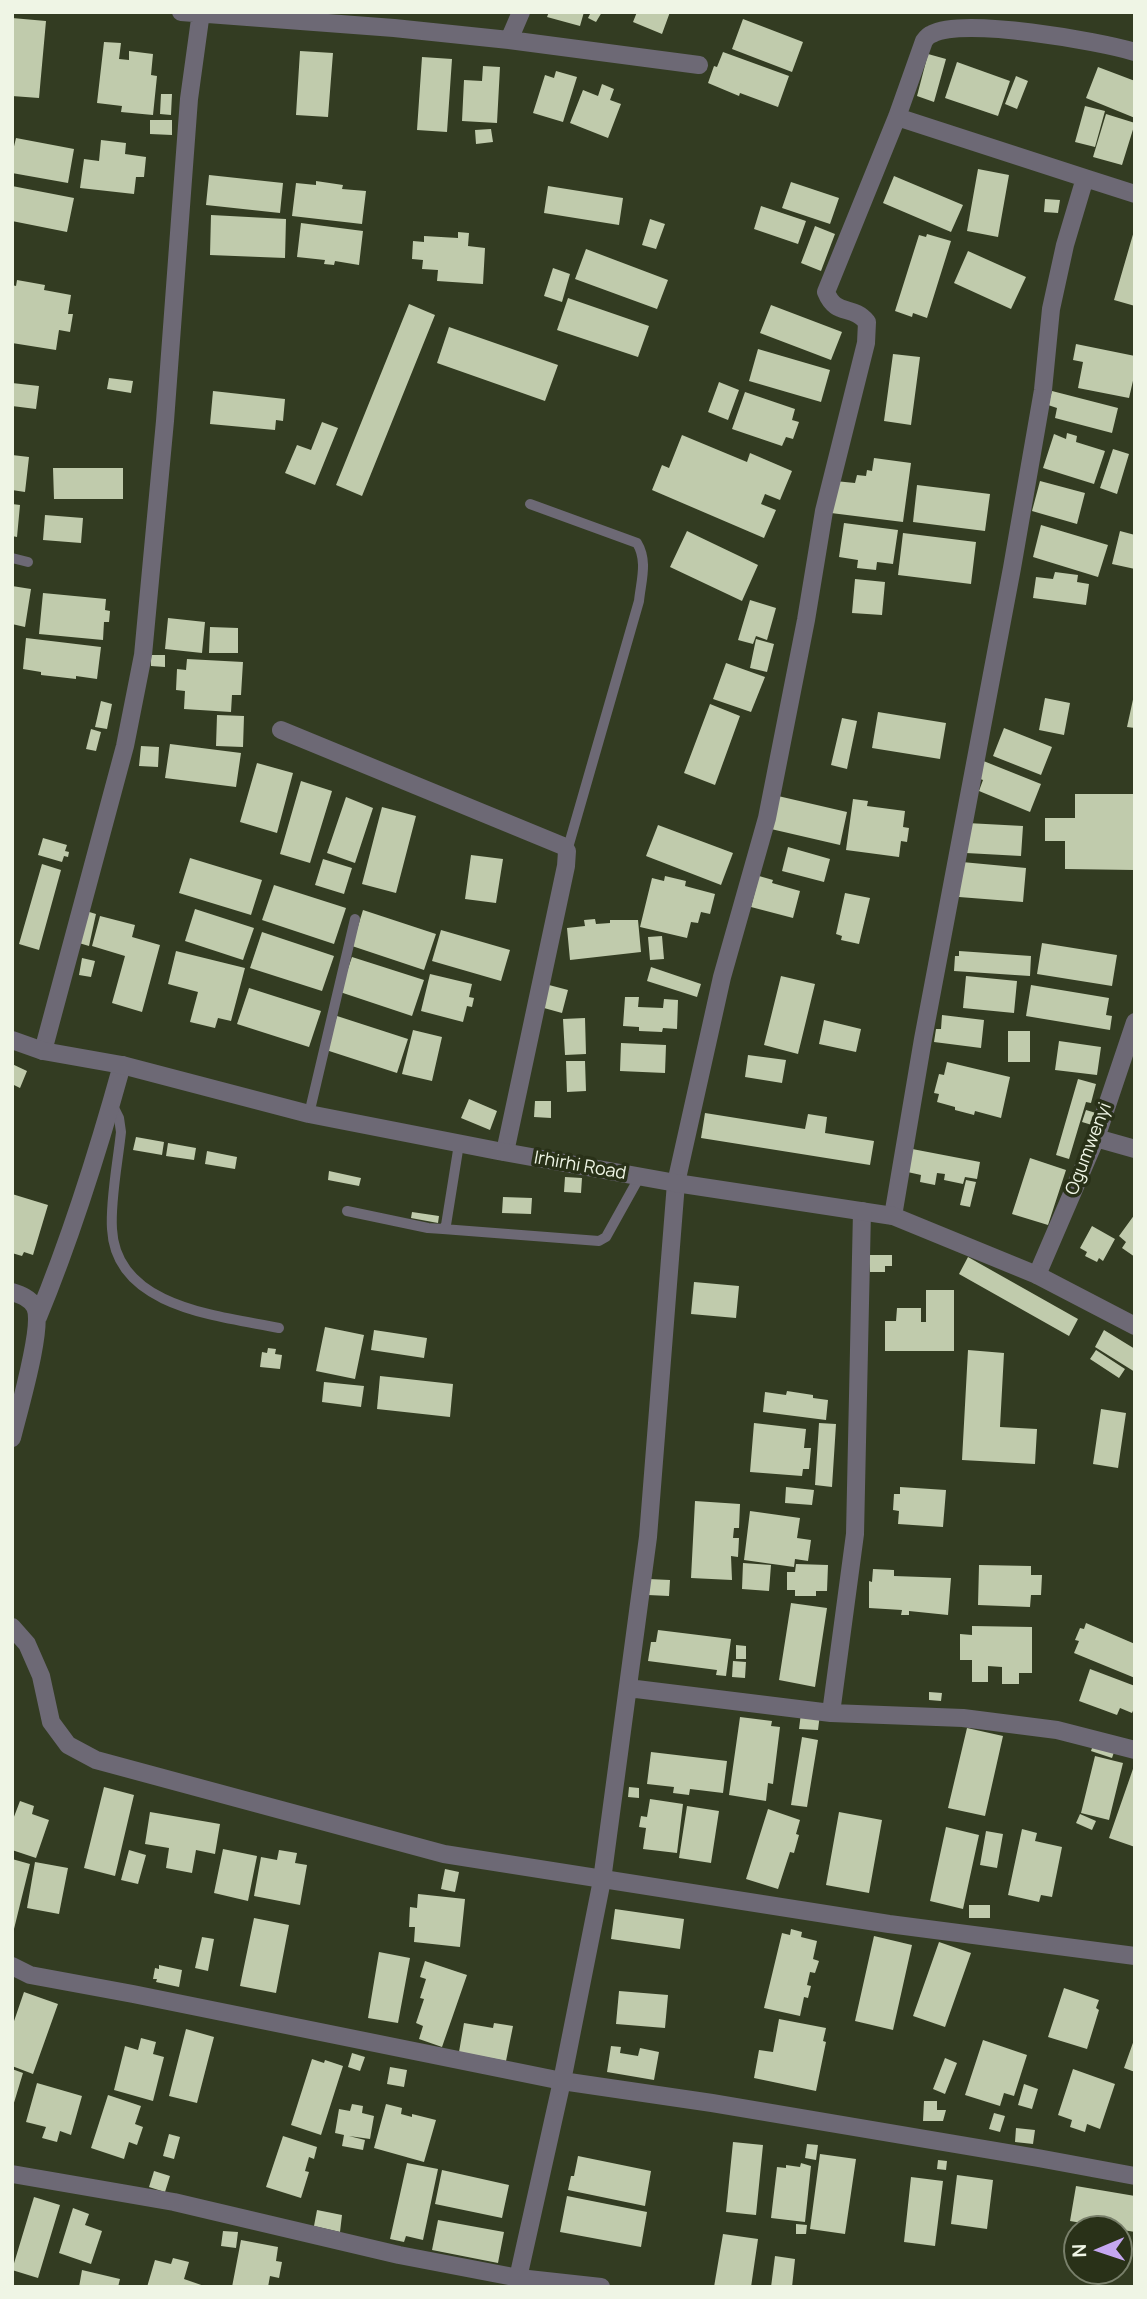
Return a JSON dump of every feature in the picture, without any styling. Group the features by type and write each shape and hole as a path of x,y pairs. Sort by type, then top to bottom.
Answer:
{"street":[{"path":"181,12 397,20 509,40 699,65"},
{"path":"509,40 521,12"},
{"path":"43,1051 125,746 143,655 165,421 189,99 201,13"},
{"path":"517,2282 562,2081 602,1881 648,1537 676,1183 722,976 767,817 806,620 824,511 866,343 867,322 860,314 831,303 826,292 897,117 924,41 933,33 967,28 1035,33 1079,39 1135,52"},
{"path":"897,117 1135,194"},
{"path":"893,1216 923,1039 1012,568 1043,390 1051,309 1065,245 1085,178"},
{"path":"281,730 563,846 566,850 566,866 505,1153"},
{"name":"Ogumwenyi","path":"1037,1275 1096,1138 1135,1022"},
{"name":"Irhirhi Road","path":"12,1040 43,1051 122,1065 309,1114 505,1153 676,1183 893,1216 1037,1275 1135,1326"},
{"path":"12,1438 36,1337 38,1317 112,1104 122,1065"},
{"path":"1096,1138 1135,1149"},
{"path":"831,1713 855,1534 862,1211"},
{"path":"12,1292 23,1295 34,1304 38,1317"},
{"path":"12,1627 27,1644 36,1665 51,1722 68,1745 96,1760 444,1854 888,1924 1135,1956"},
{"path":"628,1688 831,1713 962,1718 1057,1730 1135,1750"},
{"path":"12,1966 30,1975 562,2081 712,2103 1135,2176"},
{"path":"12,2174 174,2202 517,2282 601,2287"}],"lane":[{"path":"530,504 637,544 642,551 644,562 639,601 566,850"},
{"path":"12,558 27,562"},
{"path":"309,1114 355,919"},
{"path":"112,1104 119,1118 121,1132 112,1230 120,1261 145,1290 180,1307 279,1328"},
{"path":"443,1229 446,1225 458,1143"},
{"path":"347,1211 428,1228 599,1241 606,1237 640,1176"}],"building":[{"path":"549,12 584,12 580,26 547,17"},
{"path":"591,12 602,12 596,22 588,18"},
{"path":"637,12 670,12 662,34 633,22"},
{"path":"12,18 46,21 39,98 12,96"},
{"path":"743,19 803,42 792,72 732,49"},
{"path":"104,42 121,43 119,59 129,60 129,51 153,54 151,75 157,76 153,115 121,112 122,106 97,103"},
{"path":"300,51 333,53 328,117 296,115"},
{"path":"723,52 789,76 778,107 740,93 739,96 708,83"},
{"path":"928,54 946,59 934,102 917,96"},
{"path":"422,57 452,59 447,132 417,130"},
{"path":"957,62 1010,81 998,116 945,98"},
{"path":"483,66 500,67 497,123 462,121 464,80 482,81"},
{"path":"1098,67 1135,81 1135,118 1086,98"},
{"path":"556,71 577,77 563,122 533,113 545,75 554,78"},
{"path":"1016,76 1028,81 1017,109 1005,104"},
{"path":"602,84 614,89 610,100 621,104 608,138 570,123 583,90 598,96"},
{"path":"161,94 172,94 171,115 160,114"},
{"path":"1085,106 1105,111 1095,147 1075,142"},
{"path":"1106,114 1135,123 1122,165 1093,157"},
{"path":"150,120 172,120 172,135 150,134"},
{"path":"491,129 493,142 476,144 475,130"},
{"path":"16,138 74,149 68,183 12,173"},
{"path":"101,140 126,143 125,154 146,157 144,177 136,177 134,194 80,188 84,159 99,161"},
{"path":"978,169 1009,175 998,237 967,231"},
{"path":"209,175 283,183 280,213 206,205"},
{"path":"894,176 963,205 951,232 883,203"},
{"path":"316,181 343,185 342,189 366,191 362,224 292,216 296,183 316,185"},
{"path":"791,182 839,198 830,224 782,208"},
{"path":"12,186 74,198 67,232 12,221"},
{"path":"548,186 623,198 619,225 544,213"},
{"path":"1045,199 1060,200 1058,213 1044,212"},
{"path":"761,206 806,221 798,244 754,229"},
{"path":"211,215 286,219 285,258 210,255"},
{"path":"650,219 665,224 656,249 642,245"},
{"path":"301,223 363,231 359,265 335,261 334,265 324,264 325,260 297,257"},
{"path":"815,226 835,234 821,271 801,263"},
{"path":"1135,231 1135,306 1114,300"},
{"path":"458,232 469,233 468,246 485,248 483,284 437,281 438,270 422,269 423,260 412,259 413,241 424,242 424,236 458,238"},
{"path":"927,234 951,241 927,318 913,313 912,317 895,311 919,235 926,237"},
{"path":"586,249 668,280 657,309 575,279"},
{"path":"968,251 1026,277 1011,309 954,283"},
{"path":"553,268 570,274 562,302 544,296"},
{"path":"17,280 45,285 44,290 71,295 68,314 73,314 70,332 59,330 56,350 12,343 12,285 16,286"},
{"path":"568,298 649,326 638,357 557,330"},
{"path":"409,304 435,315 362,496 336,485"},
{"path":"771,305 842,332 831,360 760,333"},
{"path":"449,327 558,365 545,401 437,363"},
{"path":"1076,344 1135,356 1135,372 1129,398 1078,388 1083,362 1073,360"},
{"path":"758,349 830,370 821,402 749,381"},
{"path":"893,354 920,357 911,425 884,421"},
{"path":"109,378 133,381 131,393 107,389"},
{"path":"719,382 739,390 728,420 708,412"},
{"path":"12,383 39,386 36,409 12,406"},
{"path":"213,391 285,399 283,421 276,420 275,430 210,424"},
{"path":"1052,391 1118,408 1112,433 1055,418 1057,408 1048,405"},
{"path":"745,392 795,409 792,420 799,422 793,439 786,437 782,446 732,429"},
{"path":"322,422 338,428 315,485 285,473 297,445 311,450"},
{"path":"1067,433 1077,436 1076,442 1105,451 1094,484 1043,468 1054,434 1066,439"},
{"path":"682,435 747,462 750,453 792,471 780,500 765,494 761,504 776,510 764,538 652,490 662,465 669,468"},
{"path":"1113,449 1129,454 1117,494 1100,488"},
{"path":"12,455 29,457 25,492 12,490"},
{"path":"874,458 911,463 903,522 831,513 835,481 855,483 857,475 866,476 867,470 872,471"},
{"path":"53,468 123,468 123,499 54,499"},
{"path":"1040,481 1085,493 1077,524 1032,511"},
{"path":"917,485 990,494 985,531 913,522"},
{"path":"12,504 20,505 17,537 12,536"},
{"path":"45,515 83,518 81,543 43,540"},
{"path":"844,523 898,530 893,564 877,562 876,570 857,568 858,560 839,557"},
{"path":"1041,525 1108,545 1098,577 1033,557"},
{"path":"687,531 758,565 742,601 670,567"},
{"path":"1120,531 1135,535 1135,569 1112,564"},
{"path":"903,533 976,542 971,584 898,575"},
{"path":"1055,572 1078,575 1077,582 1089,584 1086,605 1033,598 1036,577 1053,579"},
{"path":"855,579 885,582 882,615 852,613"},
{"path":"12,586 31,589 25,627 12,624"},
{"path":"43,593 106,599 105,610 110,611 109,622 104,622 103,640 39,634"},
{"path":"750,600 776,608 767,640 756,636 753,644 738,640"},
{"path":"168,618 205,622 202,653 165,649"},
{"path":"210,627 238,628 238,653 209,653"},
{"path":"26,638 101,647 97,679 41,675 41,672 23,669"},
{"path":"756,639 774,644 767,672 750,668"},
{"path":"151,655 165,655 165,667 151,666"},
{"path":"187,659 243,662 241,695 232,695 231,712 184,709 185,691 176,690 177,669 186,670"},
{"path":"726,663 765,677 751,712 713,699"},
{"path":"1135,695 1135,728 1127,727"},
{"path":"1045,698 1070,703 1064,735 1039,730"},
{"path":"101,701 112,704 107,729 95,727"},
{"path":"710,704 740,716 715,785 684,773"},
{"path":"878,712 946,723 940,759 872,748"},
{"path":"217,715 244,716 243,747 216,746"},
{"path":"842,718 857,721 847,769 831,765"},
{"path":"1004,728 1052,747 1041,775 993,756"},
{"path":"91,729 101,732 96,751 86,749"},
{"path":"170,744 241,753 236,787 165,778"},
{"path":"141,746 159,747 158,767 139,766"},
{"path":"981,760 1041,784 1030,812 979,791 983,780 975,777"},
{"path":"257,763 293,773 277,833 240,822"},
{"path":"301,781 332,791 310,863 280,854"},
{"path":"1075,794 1135,794 1135,870 1065,869 1065,841 1045,841 1045,818 1075,818"},
{"path":"778,796 847,812 840,845 771,829"},
{"path":"346,797 373,808 355,863 327,853"},
{"path":"853,799 868,801 867,806 905,811 903,827 909,828 907,842 901,841 899,857 846,850"},
{"path":"382,807 416,816 396,893 362,884"},
{"path":"967,823 1023,826 1021,856 966,853"},
{"path":"658,825 733,853 721,885 646,856"},
{"path":"43,838 67,845 65,851 69,852 68,857 64,856 62,862 38,855"},
{"path":"788,847 830,859 824,882 782,871"},
{"path":"471,855 503,859 496,903 465,899"},
{"path":"190,858 262,880 251,915 179,893"},
{"path":"323,859 352,868 344,894 315,885"},
{"path":"962,862 1026,868 1023,902 959,897"},
{"path":"42,864 61,870 39,950 19,944"},
{"path":"665,876 686,881 685,886 715,894 710,914 701,912 698,923 691,922 687,938 640,927 652,878 664,881"},
{"path":"759,876 773,880 772,883 800,891 793,918 751,907"},
{"path":"274,885 346,908 334,944 262,920"},
{"path":"845,893 870,898 859,944 841,940 842,936 836,934"},
{"path":"195,909 254,928 243,960 185,941"},
{"path":"363,910 436,934 424,970 352,946"},
{"path":"86,911 96,914 89,946 79,943"},
{"path":"100,916 135,925 132,937 160,945 142,1012 112,1003 125,956 92,946"},
{"path":"595,919 596,924 610,923 610,920 638,920 641,952 570,960 567,928 585,926 584,920"},
{"path":"441,930 510,950 501,981 432,961"},
{"path":"262,932 334,956 322,991 250,968"},
{"path":"662,936 664,959 650,960 648,937"},
{"path":"1042,943 1117,955 1112,986 1037,974"},
{"path":"176,951 245,968 231,1021 218,1018 215,1028 190,1022 198,992 168,984"},
{"path":"959,951 1031,956 1030,976 954,971 955,956 959,956"},
{"path":"352,957 424,980 412,1016 340,992"},
{"path":"82,958 95,961 91,977 79,975"},
{"path":"651,967 701,984 697,997 647,981"},
{"path":"430,974 472,984 469,997 474,998 472,1007 467,1006 463,1022 421,1011"},
{"path":"781,976 815,984 798,1054 764,1045"},
{"path":"966,976 1017,981 1014,1013 963,1008"},
{"path":"549,985 568,990 562,1013 544,1008"},
{"path":"1031,985 1109,998 1106,1015 1112,1016 1110,1030 1026,1016"},
{"path":"249,988 321,1011 309,1047 237,1024"},
{"path":"625,997 639,997 638,1007 663,1008 664,999 678,1000 677,1029 663,1028 662,1032 639,1031 639,1027 623,1026"},
{"path":"942,1015 984,1020 981,1048 934,1042 936,1029 941,1029"},
{"path":"337,1016 408,1039 397,1073 326,1050"},
{"path":"585,1018 586,1054 565,1055 563,1019"},
{"path":"824,1020 861,1029 856,1052 819,1044"},
{"path":"413,1030 442,1037 432,1081 402,1074"},
{"path":"1008,1031 1030,1031 1030,1062 1008,1062"},
{"path":"1059,1041 1101,1047 1097,1075 1055,1070"},
{"path":"621,1043 666,1045 665,1073 620,1071"},
{"path":"748,1055 786,1060 782,1083 745,1077"},
{"path":"566,1061 585,1061 586,1091 567,1092"},
{"path":"947,1062 1010,1077 1001,1118 975,1111 974,1115 937,1102 939,1094 934,1093 939,1074 944,1075"},
{"path":"12,1064 27,1071 20,1088 12,1084"},
{"path":"1078,1079 1096,1084 1091,1103 1086,1102 1069,1159 1056,1155"},
{"path":"469,1099 497,1111 490,1130 461,1118"},
{"path":"535,1101 551,1101 551,1118 534,1117"},
{"path":"1086,1110 1096,1113 1092,1125 1082,1122"},
{"path":"705,1113 805,1129 808,1114 827,1117 825,1133 874,1141 870,1165 701,1138"},
{"path":"136,1137 164,1142 162,1155 133,1150"},
{"path":"168,1143 196,1148 194,1160 166,1156"},
{"path":"907,1148 980,1162 977,1179 965,1177 963,1184 944,1180 945,1174 937,1173 935,1185 920,1182 921,1175 903,1171"},
{"path":"207,1151 237,1157 235,1169 205,1164"},
{"path":"1030,1158 1066,1170 1048,1225 1012,1214"},
{"path":"329,1171 361,1178 359,1186 328,1180"},
{"path":"565,1177 582,1178 581,1193 564,1192"},
{"path":"966,1180 976,1182 970,1207 960,1205"},
{"path":"12,1194 48,1205 33,1255 24,1252 22,1256 12,1253"},
{"path":"503,1197 532,1198 531,1214 502,1213"},
{"path":"412,1212 439,1216 438,1223 411,1218"},
{"path":"1135,1214 1135,1257 1122,1248 1126,1242 1119,1236"},
{"path":"1092,1226 1115,1239 1103,1261 1099,1258 1097,1262 1085,1256 1087,1252 1080,1248"},
{"path":"869,1255 892,1255 892,1266 885,1266 885,1272 870,1272"},
{"path":"968,1257 1078,1319 1069,1336 959,1274"},
{"path":"694,1282 739,1286 736,1318 691,1314"},
{"path":"926,1290 954,1290 954,1351 885,1351 885,1321 896,1321 897,1308 921,1308 921,1322 926,1322"},
{"path":"325,1327 364,1335 355,1379 316,1371"},
{"path":"374,1330 427,1338 424,1358 371,1350"},
{"path":"1104,1330 1135,1349 1135,1372 1095,1347"},
{"path":"268,1348 276,1349 275,1354 282,1355 280,1369 260,1367 262,1352 267,1353"},
{"path":"968,1350 1004,1353 1000,1427 1037,1429 1035,1464 962,1460"},
{"path":"1096,1350 1125,1369 1119,1378 1090,1359"},
{"path":"380,1376 453,1384 450,1417 377,1409"},
{"path":"324,1382 364,1386 361,1407 322,1402"},
{"path":"787,1391 828,1400 826,1420 763,1412 765,1392 786,1395"},
{"path":"1101,1409 1126,1413 1118,1468 1093,1464"},
{"path":"754,1423 806,1429 804,1448 811,1448 809,1469 803,1469 802,1476 750,1472"},
{"path":"819,1423 836,1424 832,1487 815,1485"},
{"path":"786,1487 814,1490 812,1505 785,1503"},
{"path":"900,1487 946,1490 943,1527 898,1524 899,1511 893,1510 894,1494 900,1494"},
{"path":"695,1501 740,1504 739,1528 734,1528 733,1538 739,1538 738,1557 731,1556 732,1580 691,1578"},
{"path":"750,1511 800,1518 797,1538 811,1540 808,1561 795,1559 794,1567 744,1560"},
{"path":"743,1563 771,1565 769,1591 742,1589"},
{"path":"796,1564 828,1565 827,1591 816,1591 816,1596 795,1596 795,1590 787,1590 787,1572 795,1572"},
{"path":"979,1565 1031,1566 1031,1575 1042,1575 1041,1595 1031,1595 1030,1607 978,1605"},
{"path":"873,1569 894,1570 894,1576 951,1578 948,1615 909,1611 909,1615 901,1615 902,1610 869,1608 869,1581 872,1582"},
{"path":"648,1579 670,1580 669,1596 648,1595"},
{"path":"791,1603 827,1608 815,1687 779,1680"},
{"path":"1086,1623 1135,1644 1135,1678 1074,1653 1079,1641 1075,1640 1080,1628 1084,1629"},
{"path":"972,1626 1032,1627 1032,1673 1019,1673 1019,1684 1002,1684 1002,1667 988,1666 988,1682 972,1682 972,1660 960,1660 960,1634 972,1635"},
{"path":"658,1630 731,1639 726,1676 716,1675 717,1670 648,1661 651,1642 656,1642"},
{"path":"736,1645 746,1646 746,1659 736,1659"},
{"path":"733,1661 746,1662 745,1678 732,1677"},
{"path":"1090,1669 1135,1686 1135,1706 1132,1713 1120,1708 1117,1715 1079,1701"},
{"path":"929,1692 942,1693 941,1701 929,1700"},
{"path":"801,1713 820,1714 818,1730 799,1729"},
{"path":"740,1717 772,1721 771,1726 780,1727 773,1784 768,1783 766,1801 729,1795"},
{"path":"967,1728 1003,1736 985,1816 948,1808"},
{"path":"802,1737 818,1740 807,1807 791,1805"},
{"path":"1094,1742 1115,1749 1112,1758 1091,1751"},
{"path":"651,1752 727,1761 723,1793 690,1789 689,1795 673,1793 674,1787 647,1784"},
{"path":"1095,1756 1123,1763 1109,1820 1081,1813"},
{"path":"1135,1766 1135,1847 1109,1838"},
{"path":"104,1787 134,1795 115,1876 84,1868"},
{"path":"629,1787 639,1788 639,1798 628,1797"},
{"path":"650,1799 683,1804 677,1853 643,1849 646,1828 639,1827 641,1816 647,1817"},
{"path":"20,1801 34,1806 32,1814 49,1820 36,1858 12,1850 12,1822"},
{"path":"687,1806 719,1811 711,1863 679,1858"},
{"path":"768,1809 800,1820 794,1853 790,1852 778,1889 746,1879"},
{"path":"150,1812 220,1824 215,1854 196,1850 192,1873 166,1868 169,1848 145,1844"},
{"path":"839,1812 882,1820 869,1893 826,1885"},
{"path":"1080,1814 1096,1821 1092,1830 1076,1823"},
{"path":"946,1827 979,1835 963,1909 930,1901"},
{"path":"1022,1829 1037,1833 1035,1841 1062,1847 1052,1897 1041,1895 1039,1902 1008,1895"},
{"path":"986,1831 1003,1834 997,1868 980,1865"},
{"path":"223,1849 257,1856 248,1901 214,1893"},
{"path":"129,1850 146,1855 138,1884 121,1880"},
{"path":"279,1850 297,1853 295,1863 307,1865 300,1905 254,1896 261,1857 277,1860"},
{"path":"12,1859 30,1864 13,1933 12,1933"},
{"path":"35,1862 68,1868 59,1914 27,1908"},
{"path":"445,1869 459,1872 455,1892 441,1889"},
{"path":"418,1894 465,1899 460,1947 414,1942 415,1927 409,1927 410,1907 417,1908"},
{"path":"969,1905 990,1905 990,1918 969,1918"},
{"path":"615,1909 684,1919 680,1949 611,1939"},
{"path":"254,1918 289,1925 276,1993 240,1986"},
{"path":"791,1929 802,1932 801,1937 817,1941 813,1959 819,1961 815,1973 810,1972 807,1985 811,1986 808,1998 804,1997 800,2016 764,2008 782,1933 790,1935"},
{"path":"874,1936 912,1945 893,2030 855,2021"},
{"path":"202,1937 214,1939 208,1971 195,1968"},
{"path":"939,1942 971,1953 945,2027 913,2016"},
{"path":"379,1952 410,1958 398,2023 368,2018"},
{"path":"425,1961 467,1975 442,2047 419,2039 423,2026 416,2023 424,1999 420,1998 426,1979 420,1977"},
{"path":"159,1965 182,1970 179,1987 153,1979 155,1968 159,1969"},
{"path":"1064,1988 1099,2000 1096,2008 1099,2010 1087,2049 1048,2037"},
{"path":"619,1991 668,1995 665,2028 616,2024"},
{"path":"24,1992 58,2004 33,2074 12,2066 12,2027"},
{"path":"779,2019 826,2028 823,2041 826,2042 816,2091 754,2078 759,2050 773,2052"},
{"path":"464,2023 493,2028 494,2023 513,2026 506,2061 459,2052"},
{"path":"186,2029 214,2037 197,2103 169,2096"},
{"path":"141,2038 156,2042 153,2054 164,2057 153,2101 114,2090 125,2046 138,2050"},
{"path":"983,2040 1027,2055 1014,2096 1004,2093 1000,2106 965,2095"},
{"path":"1135,2040 1135,2072 1124,2068"},
{"path":"611,2046 621,2047 620,2053 638,2056 640,2048 659,2052 654,2080 607,2072"},
{"path":"352,2053 365,2057 360,2071 348,2067"},
{"path":"945,2058 957,2063 945,2094 933,2089"},
{"path":"312,2059 343,2066 321,2135 291,2125"},
{"path":"390,2067 407,2070 404,2087 387,2084"},
{"path":"12,2069 23,2073 13,2106 12,2106"},
{"path":"1073,2069 1115,2084 1100,2129 1087,2124 1085,2132 1070,2127 1072,2120 1058,2115"},
{"path":"37,2083 82,2096 71,2135 60,2131 57,2142 42,2138 46,2127 26,2122"},
{"path":"1024,2084 1038,2089 1032,2109 1018,2105"},
{"path":"108,2095 141,2106 135,2124 143,2127 137,2145 129,2142 124,2159 91,2148"},
{"path":"924,2101 937,2101 937,2110 946,2110 943,2121 923,2121"},
{"path":"352,2104 363,2106 362,2113 374,2116 370,2139 349,2136 365,2140 363,2150 342,2146 344,2135 335,2133 339,2109 350,2111"},
{"path":"386,2104 402,2108 401,2114 436,2120 424,2162 374,2148"},
{"path":"994,2113 1005,2116 1000,2132 989,2129"},
{"path":"1016,2128 1035,2130 1033,2144 1015,2142"},
{"path":"169,2134 180,2137 174,2159 163,2156"},
{"path":"283,2136 317,2147 314,2159 309,2157 305,2171 309,2172 301,2198 266,2187"},
{"path":"733,2142 763,2145 756,2215 726,2212"},
{"path":"807,2144 818,2145 816,2160 805,2158"},
{"path":"820,2154 856,2159 845,2234 810,2229"},
{"path":"578,2156 651,2171 645,2206 568,2190"},
{"path":"938,2160 947,2161 946,2170 937,2169"},
{"path":"407,2163 438,2169 423,2240 406,2236 404,2242 390,2239"},
{"path":"801,2163 811,2166 805,2222 771,2218 777,2167 800,2167"},
{"path":"442,2170 509,2185 502,2218 435,2204"},
{"path":"154,2171 170,2176 165,2192 149,2187"},
{"path":"957,2175 993,2180 987,2229 951,2224"},
{"path":"911,2177 943,2181 935,2246 904,2242"},
{"path":"1076,2186 1135,2196 1135,2232 1133,2215 1071,2215"},
{"path":"567,2196 647,2212 641,2247 560,2232"},
{"path":"34,2197 60,2205 38,2278 12,2270"},
{"path":"73,2208 89,2214 85,2225 102,2231 91,2264 59,2253"},
{"path":"317,2210 342,2215 340,2232 314,2226"},
{"path":"438,2220 504,2232 498,2263 432,2250"},
{"path":"796,2224 807,2225 806,2234 796,2234"},
{"path":"223,2231 238,2232 236,2248 221,2246"},
{"path":"723,2234 758,2239 751,2287 714,2287"},
{"path":"241,2240 278,2247 276,2261 282,2262 279,2278 270,2276 268,2287 232,2287"},
{"path":"775,2256 795,2259 792,2287 771,2287"},
{"path":"173,2258 189,2262 184,2279 207,2287 147,2287 155,2260 171,2264"},
{"path":"82,2270 120,2279 118,2287 79,2287"}]}
